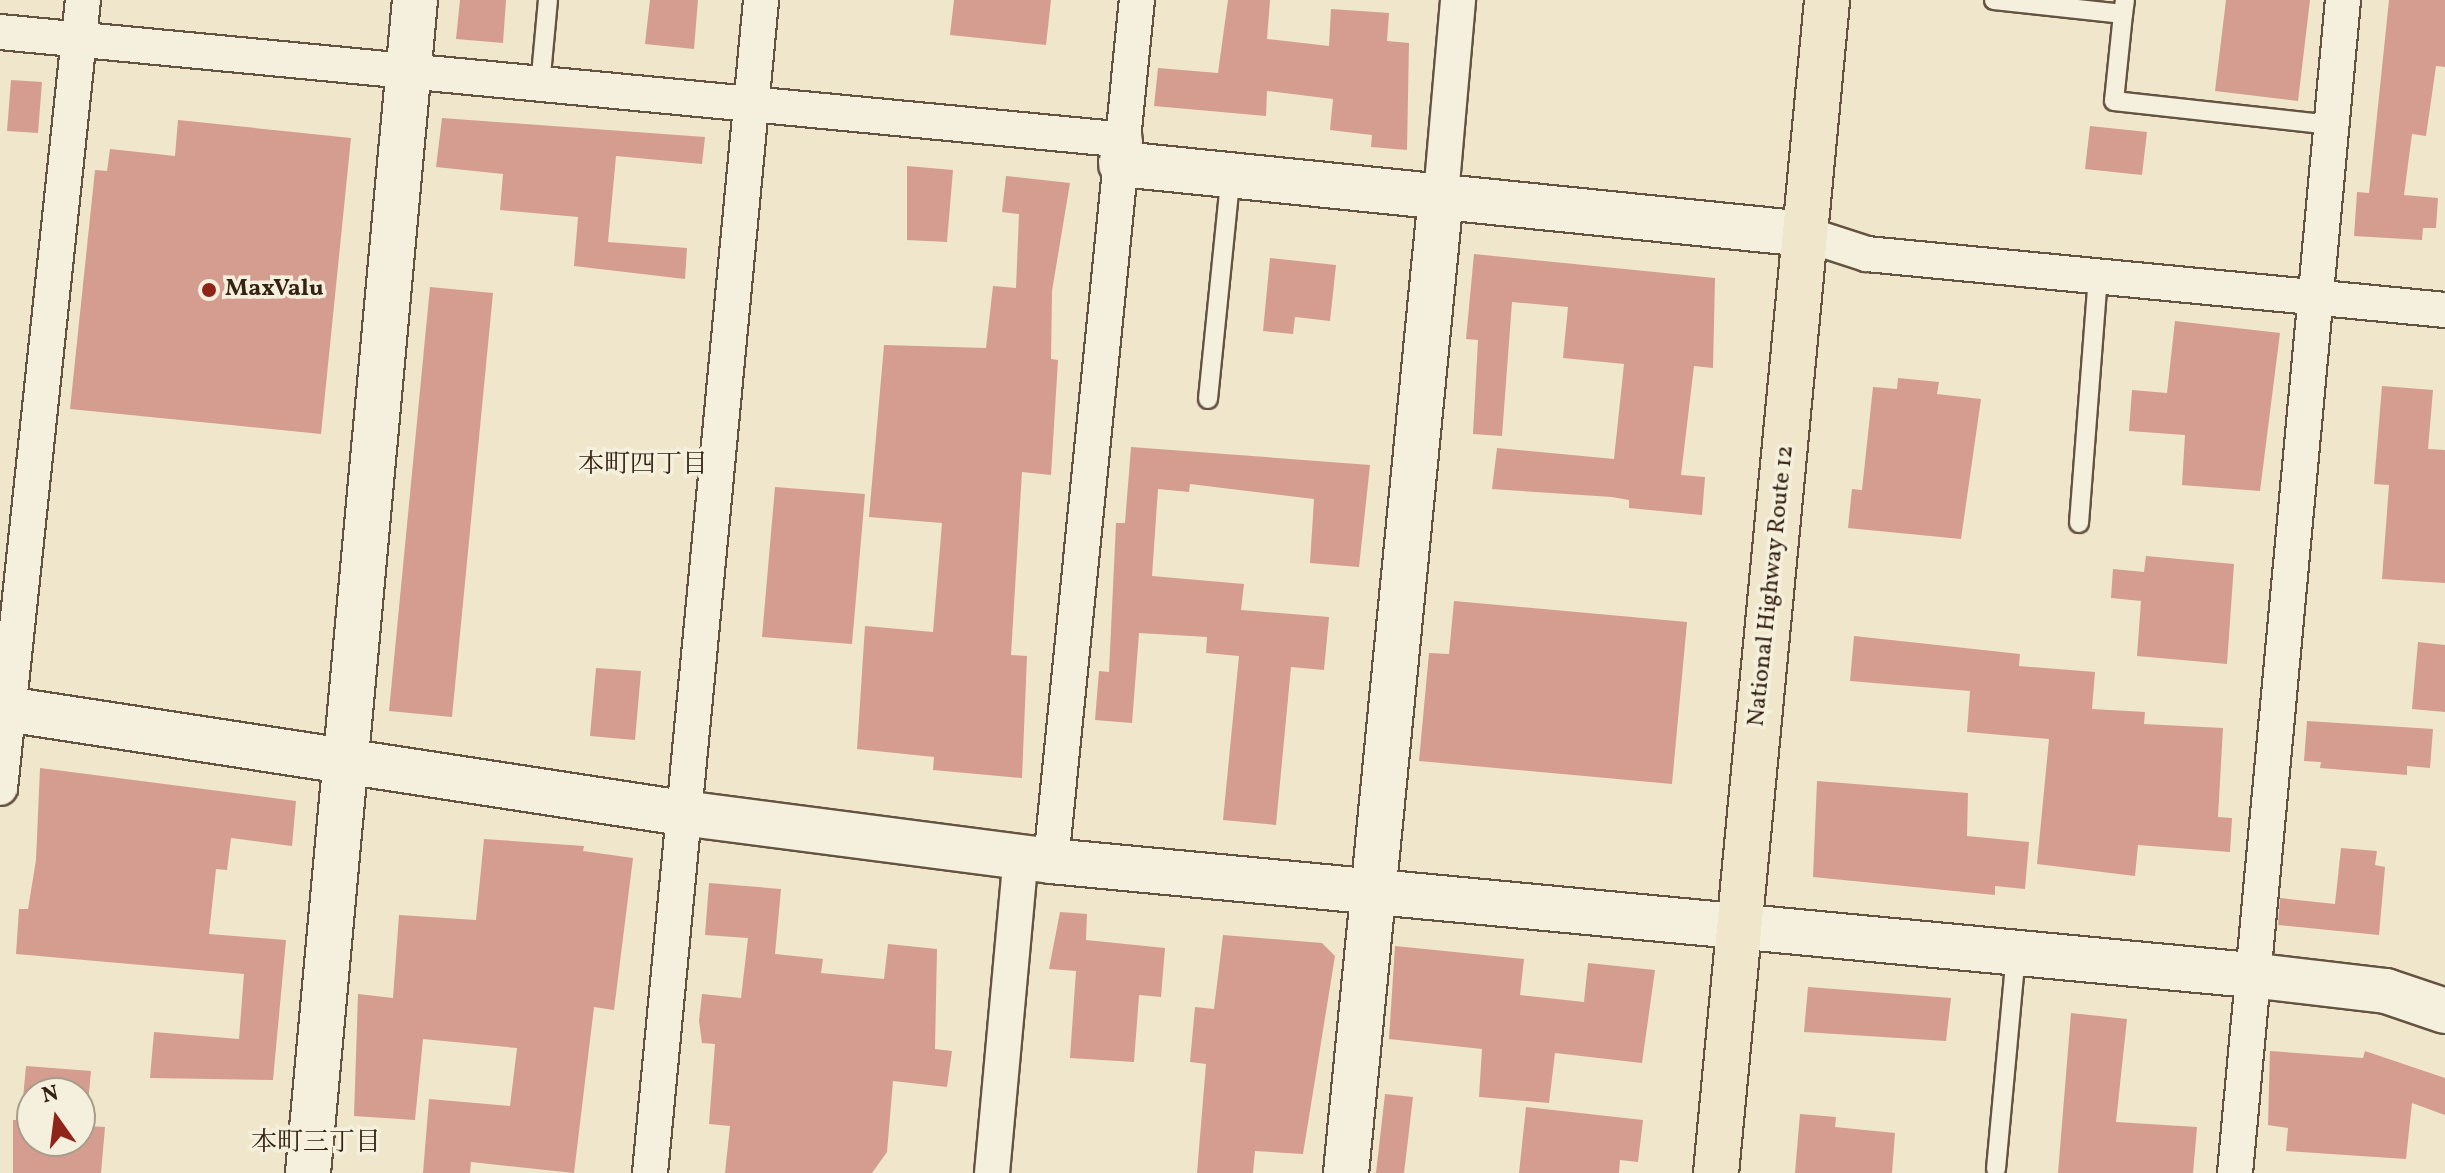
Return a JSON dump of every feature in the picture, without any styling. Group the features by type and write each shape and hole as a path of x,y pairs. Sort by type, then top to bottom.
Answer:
{"highway":[{"name":"National Highway Route 12","path":"1716,1173 1827,0"}],"street":[{"path":"0,788 4,709 83,0"},
{"path":"308,1173 415,0"},
{"path":"650,1173 761,0"},
{"path":"992,1173 1036,859 1123,152 1137,0"},
{"path":"1346,1173 1378,888 1458,0"},
{"path":"2235,1173 2250,975 2343,0"},
{"path":"0,32 408,75 752,103 1123,152 1231,174 1805,234 1867,254 2445,310"},
{"path":"4,709 682,813 1036,859 1378,888 2250,975 2386,991 2445,1011"}],"lane":[{"path":"540,86 548,0"},
{"path":"1994,0 2124,7 2114,101 2332,125"},
{"path":"1208,399 1231,174"},
{"path":"2079,523 2098,277"},
{"path":"1996,1169 2016,951"}],"building":[{"path":"460,0 506,0 503,43 456,39"},
{"path":"650,0 698,0 694,49 645,44"},
{"path":"954,0 1051,0 1046,45 950,35"},
{"path":"1228,0 1270,0 1267,39 1329,46 1331,9 1389,13 1387,41 1409,43 1407,150 1371,147 1372,135 1330,130 1333,99 1267,91 1266,116 1154,106 1158,68 1218,73"},
{"path":"2226,0 2310,0 2298,101 2215,91"},
{"path":"2389,0 2445,0 2445,67 2436,66 2426,136 2412,134 2404,195 2438,198 2436,228 2423,228 2422,240 2354,236 2357,192 2369,193"},
{"path":"11,80 42,82 38,133 7,131"},
{"path":"442,118 705,137 702,164 616,156 608,242 687,248 685,279 574,266 578,217 500,210 503,174 436,167"},
{"name":"MaxValu","path":"178,120 351,138 321,434 70,409 95,170 107,171 110,149 175,156"},
{"path":"2090,126 2147,132 2142,175 2085,169"},
{"path":"907,166 953,170 947,242 907,240"},
{"path":"1006,176 1070,183 1052,291 1051,359 1058,360 1051,475 1022,472 1011,655 1027,656 1022,778 933,770 934,757 857,749 865,626 933,632 942,523 869,517 884,345 986,348 993,286 1016,288 1019,214 1002,212"},
{"path":"1474,254 1715,278 1713,368 1694,366 1681,475 1705,477 1702,515 1629,508 1629,500 1612,497 1492,489 1497,448 1614,459 1624,364 1563,358 1568,307 1512,302 1502,436 1473,434 1478,340 1466,339"},
{"path":"1270,258 1336,265 1330,321 1295,317 1293,334 1263,331"},
{"path":"430,287 493,293 452,717 389,711"},
{"path":"2175,321 2280,333 2260,491 2182,485 2185,435 2129,431 2132,390 2167,393"},
{"path":"1898,378 1939,382 1937,394 1981,399 1961,539 1848,528 1852,489 1862,490 1873,387 1897,389"},
{"path":"2382,386 2433,390 2428,449 2445,450 2445,583 2382,579 2389,485 2374,484"},
{"path":"1131,447 1370,465 1359,567 1310,563 1314,499 1190,484 1189,492 1158,489 1152,576 1244,584 1241,610 1329,617 1324,670 1291,667 1276,825 1223,820 1239,656 1206,653 1207,637 1139,633 1132,723 1095,720 1099,671 1109,672 1116,523 1125,523"},
{"path":"775,487 865,494 852,644 762,637"},
{"path":"2146,556 2234,564 2227,664 2137,656 2141,601 2111,598 2113,569 2144,572"},
{"path":"1454,601 1687,622 1672,784 1419,761 1429,653 1449,654"},
{"path":"1854,636 2020,654 2019,666 2095,672 2092,709 2145,712 2144,724 2223,728 2218,817 2232,818 2230,852 2138,845 2135,876 2037,864 2049,739 1967,732 1970,691 1850,681"},
{"path":"2418,642 2445,645 2445,712 2412,709"},
{"path":"596,668 641,671 635,740 590,736"},
{"path":"2307,721 2433,729 2430,768 2407,766 2407,775 2320,768 2321,762 2304,761"},
{"path":"40,768 296,801 292,846 231,838 227,870 216,869 209,934 286,940 273,1080 150,1078 154,1032 239,1039 244,974 16,954 19,909 28,909 36,860"},
{"path":"1817,781 1968,793 1967,836 2029,842 2025,889 1995,886 1995,895 1813,877"},
{"path":"484,839 584,846 583,851 633,858 614,1010 594,1007 574,1173 471,1162 470,1173 423,1173 429,1099 510,1106 517,1048 423,1039 415,1120 354,1116 358,994 393,998 399,915 476,920"},
{"path":"2341,848 2377,851 2375,865 2385,867 2379,935 2278,925 2280,898 2335,904"},
{"path":"709,883 781,889 775,954 823,959 821,973 884,979 888,944 937,949 935,1049 952,1051 947,1087 893,1081 887,1152 872,1173 725,1173 730,1126 709,1124 715,1044 702,1043 699,1021 702,994 741,998 748,938 705,935"},
{"path":"1060,912 1087,914 1086,940 1165,948 1161,997 1139,995 1134,1062 1070,1058 1076,971 1049,969"},
{"path":"1223,935 1322,943 1335,956 1303,1154 1255,1151 1253,1173 1197,1173 1206,1064 1190,1062 1195,1007 1214,1009"},
{"path":"1395,946 1524,959 1520,995 1584,1002 1588,963 1655,970 1642,1063 1555,1053 1549,1103 1479,1097 1482,1049 1389,1039"},
{"path":"1808,987 1951,998 1946,1041 1804,1032"},
{"path":"2071,1013 2127,1019 2116,1122 2197,1127 2193,1173 2058,1173"},
{"path":"2270,1051 2363,1058 2365,1051 2445,1078 2445,1115 2412,1103 2406,1159 2286,1151 2288,1128 2268,1125"},
{"path":"26,1066 91,1071 90,1077 25,1077"},
{"path":"1385,1094 1413,1097 1404,1173 1376,1173"},
{"path":"1526,1107 1643,1120 1638,1162 1620,1160 1619,1173 1519,1173"},
{"path":"1800,1114 1836,1117 1835,1127 1895,1133 1892,1173 1795,1173"},
{"path":"13,1120 16,1120 16,1157 96,1157 96,1127 105,1127 101,1173 13,1173"}],"place":[{"name":"MaxValu","path":"209,290"}],"district":[{"name":"本町四丁目","path":"643,466"},
{"name":"本町三丁目","path":"316,1144"}]}
